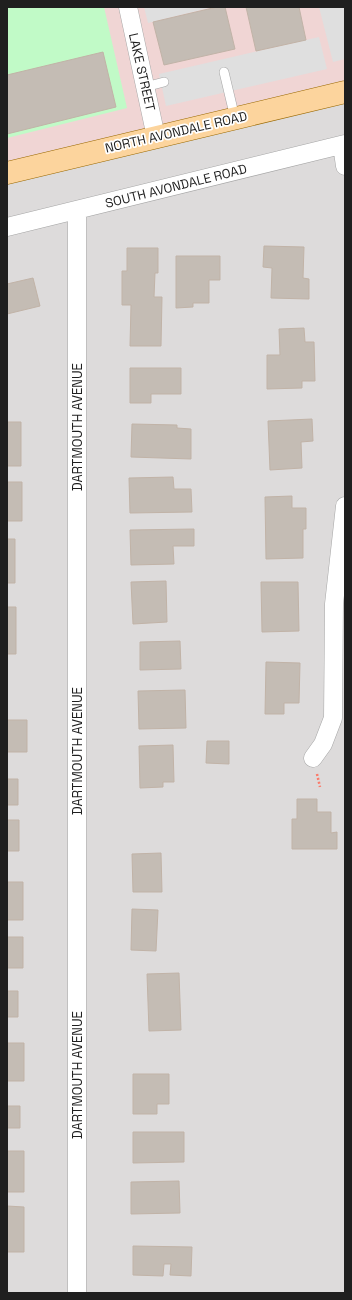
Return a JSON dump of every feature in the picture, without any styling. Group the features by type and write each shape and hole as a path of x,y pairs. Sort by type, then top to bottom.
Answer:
{"main road":[{"name":"NORTH AVONDALE ROAD","path":"7,173 345,92"}],"street":[{"name":"LAKE STREET","path":"128,7 156,137"},
{"path":"343,145 345,166"},
{"name":"SOUTH AVONDALE ROAD","path":"7,227 343,145"},
{"name":"DARTMOUTH AVENUE","path":"77,210 77,1293"},
{"path":"313,758 323,744 333,718 334,604 345,506"}],"lane":[{"path":"224,72 235,118"},
{"path":"145,87 164,82"}],"shaded area":[{"path":"7,7 345,7 345,94 7,173"},
{"path":"144,7 213,7 148,23"},
{"path":"319,7 345,7 345,59 333,62"},
{"path":"319,37 327,69 166,106 159,74"},
{"path":"345,94 345,1293 7,1293 7,173"}],"green space":[{"path":"7,7 104,7 127,108 7,138"}],"building":[{"path":"217,7 225,7 235,49 164,65 153,22"},
{"path":"246,7 299,7 306,40 256,51"},
{"path":"103,52 116,107 7,134 7,75"},
{"path":"264,246 304,247 303,278 309,279 309,299 271,298 272,268 263,267"},
{"path":"127,248 158,248 158,273 155,273 154,297 162,297 161,346 130,346 131,305 122,305 122,271 127,271"},
{"path":"176,256 220,256 220,280 209,280 209,303 193,303 193,307 176,308"},
{"path":"33,278 40,306 7,314 7,284"},
{"path":"304,328 305,342 314,342 315,381 302,381 302,388 267,389 267,355 280,355 279,329"},
{"path":"130,368 181,368 181,394 151,394 151,403 130,403"},
{"path":"312,419 313,441 301,442 302,468 270,470 268,421"},
{"path":"7,422 21,422 21,466 7,466"},
{"path":"132,424 177,425 177,428 191,429 191,459 131,457"},
{"path":"173,477 174,489 191,489 192,512 130,513 129,478"},
{"path":"7,482 22,482 22,521 7,521"},
{"path":"292,496 292,508 306,508 306,529 303,529 303,558 266,559 265,497"},
{"path":"194,529 194,546 173,546 174,564 131,565 130,530"},
{"path":"7,539 15,539 15,583 7,583"},
{"path":"166,581 167,622 133,624 131,582"},
{"path":"261,582 298,582 299,631 262,632"},
{"path":"7,607 16,607 16,654 7,654"},
{"path":"180,641 181,669 140,670 140,642"},
{"path":"266,662 300,663 299,703 284,703 284,714 265,714"},
{"path":"185,690 186,728 139,729 138,691"},
{"path":"7,720 27,720 27,752 7,752"},
{"path":"207,741 229,741 229,764 206,763"},
{"path":"173,745 174,782 163,782 163,787 140,788 139,746"},
{"path":"7,779 18,779 18,805 7,805"},
{"path":"297,799 317,799 317,812 331,812 331,833 337,832 337,849 292,849 292,819 297,819"},
{"path":"7,820 19,820 19,851 7,851"},
{"path":"161,853 162,892 133,892 132,854"},
{"path":"7,882 23,882 23,920 7,920"},
{"path":"132,909 158,910 156,951 131,950"},
{"path":"7,937 23,937 23,968 7,968"},
{"path":"179,973 181,1030 149,1031 147,974"},
{"path":"7,991 18,991 18,1017 7,1017"},
{"path":"7,1043 24,1043 24,1081 7,1081"},
{"path":"133,1074 169,1074 169,1104 157,1104 157,1114 133,1114"},
{"path":"7,1106 20,1106 20,1128 7,1128"},
{"path":"133,1132 184,1132 184,1162 133,1163"},
{"path":"7,1151 24,1151 24,1192 7,1192"},
{"path":"179,1181 180,1213 131,1214 131,1182"},
{"path":"7,1206 24,1207 24,1252 7,1252"},
{"path":"133,1246 192,1247 191,1276 170,1275 171,1264 164,1264 163,1276 133,1275"}]}
